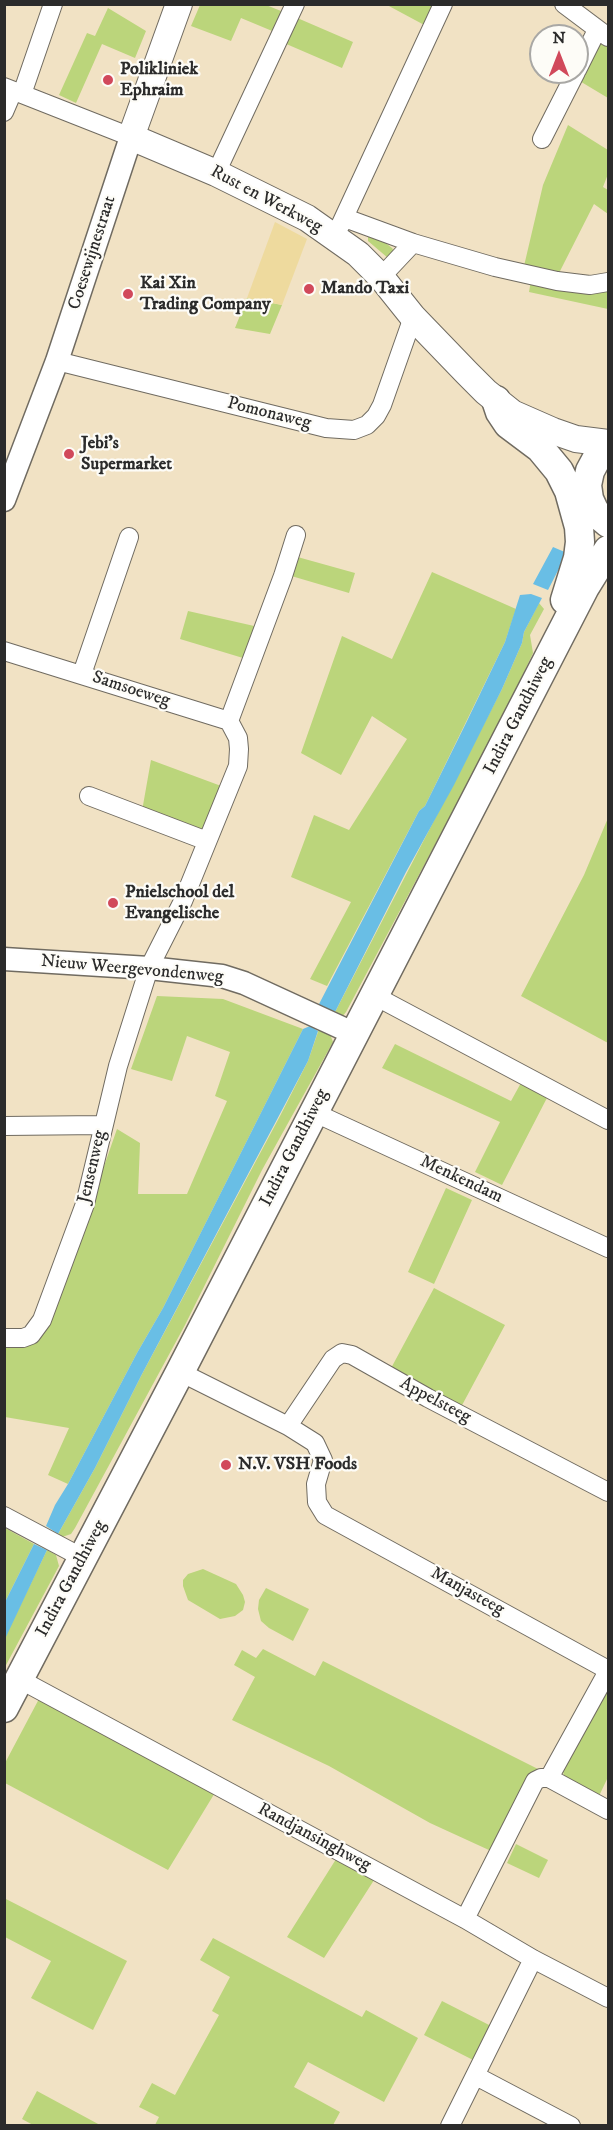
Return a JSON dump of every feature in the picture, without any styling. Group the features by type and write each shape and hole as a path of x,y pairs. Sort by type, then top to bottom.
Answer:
{"main road":[{"name":"Coesewijnestraat","path":"131,137 179,4"},
{"name":"Rust en Werkweg","path":"131,137 216,173 307,218 340,228 358,254 381,277 413,317 504,407 564,458 578,476 597,510"},
{"name":"Rust en Werkweg","path":"504,407 553,431 576,438 609,443"},
{"path":"504,407 500,412 508,424 540,448 559,471 570,491 576,510 579,527 578,558 556,627 560,636 586,607 609,568"},
{"name":"Indira Gandhiweg","path":"585,587 593,550 597,510 587,485 590,471 597,458 609,449"},
{"name":"Indira Gandhiweg","path":"4,1708 313,1112 347,1030 375,996 585,587 609,550"}],"street":[{"path":"4,112 53,4"},
{"path":"216,173 295,4"},
{"path":"443,4 340,228 413,243 495,267 557,281 590,285 609,282"},
{"path":"564,4 603,34 589,53"},
{"path":"542,139 570,84"},
{"path":"13,91 131,137"},
{"name":"Coesewijnestraat","path":"4,500 57,361 131,137"},
{"path":"381,277 413,243"},
{"name":"Pomonaweg","path":"57,361 326,428 354,430 367,425 382,405 413,317"},
{"path":"229,721 296,535"},
{"path":"82,674 129,537"},
{"name":"Samsoeweg","path":"4,651 229,721"},
{"name":"Jensenweg","path":"4,1338 23,1338 31,1335 42,1320 85,1204 102,1125 118,1066 149,968 183,901 238,766 238,738 229,721"},
{"path":"89,796 207,841"},
{"name":"Nieuw Weergevondenweg","path":"4,959 212,974 234,979 347,1030"},
{"path":"375,996 609,1120"},
{"name":"Menkendam","path":"313,1112 609,1248"},
{"path":"4,1126 102,1125"},
{"name":"Appelsteeg","path":"288,1426 333,1359 342,1353 352,1355 428,1398 609,1492"},
{"path":"180,1372 288,1426"},
{"name":"Manjasteeg","path":"288,1426 315,1443 323,1460 316,1484 317,1502 325,1515 609,1670"},
{"path":"4,1516 83,1558"},
{"path":"549,1778 609,1670"},
{"name":"Randjansinghweg","path":"19,1679 609,1998"},
{"path":"465,1919 535,1781 549,1778 609,1810"},
{"path":"450,2126 534,1959"},
{"path":"476,2076 571,2126"}],"green space":[{"path":"200,5 266,5 286,13 277,33 241,18 231,41 191,26"},
{"path":"387,5 439,5 428,27"},
{"path":"108,8 146,31 135,58 102,44 76,103 59,95 87,33 95,36"},
{"path":"295,17 353,42 342,68 284,43"},
{"path":"597,43 608,43 608,98 585,84 589,84 589,59"},
{"path":"568,125 608,150 608,174 603,187 608,190 608,214 594,204 558,275 524,266 543,185"},
{"path":"368,236 383,241 394,251 388,258 368,241"},
{"path":"531,280 608,290 608,309 529,292"},
{"path":"247,298 282,305 270,334 235,328"},
{"path":"294,556 355,573 349,593 288,575"},
{"path":"432,572 516,609 505,642 425,806 419,811 327,986 310,979 351,902 291,877 314,815 349,830 407,739 372,716 341,775 301,753 342,636 392,659"},
{"path":"539,603 544,609 530,635 533,653 506,711 346,1012 342,1017 334,1014 502,689 522,643 524,632"},
{"path":"188,611 263,628 253,661 180,639"},
{"path":"151,760 232,790 213,835 142,811"},
{"path":"608,818 608,1043 521,996 584,875"},
{"path":"157,996 223,999 303,1029 163,1308 68,1484 48,1475 69,1428 5,1417 4,1344 28,1342 72,1258 117,1129 140,1143 138,1194 187,1194 227,1101 215,1096 230,1052 187,1036 172,1081 131,1069"},
{"path":"319,1029 330,1034 333,1042 262,1170 185,1325 75,1528 71,1534 62,1537 58,1534 280,1116 308,1061"},
{"path":"395,1044 511,1101 522,1081 549,1094 502,1185 475,1172 500,1122 382,1068"},
{"path":"446,1188 472,1200 434,1284 408,1272"},
{"path":"434,1288 505,1325 460,1409 389,1372"},
{"path":"5,1528 34,1544 5,1602"},
{"path":"47,1550 56,1555 59,1566 5,1667 4,1639"},
{"path":"203,1569 236,1584 245,1602 243,1610 235,1616 220,1619 188,1600 183,1580 188,1574"},
{"path":"266,1588 309,1609 293,1641 261,1621 258,1609 259,1600"},
{"path":"263,1649 315,1676 323,1661 538,1769 515,1813 502,1856 430,1823 329,1766 232,1720 255,1677 234,1665 242,1650 256,1658"},
{"path":"608,1684 608,1777 599,1796 565,1779 562,1768"},
{"path":"40,1697 216,1791 168,1870 5,1783 5,1763"},
{"path":"516,1844 548,1860 539,1878 507,1863"},
{"path":"338,1856 376,1877 324,1958 287,1937"},
{"path":"4,1898 127,1961 93,2030 31,1998 51,1961 5,1937"},
{"path":"213,1938 362,2017 366,2010 418,2038 384,2102 308,2062 294,2087 340,2112 333,2125 155,2125 159,2117 139,2107 152,2083 175,2095 219,2015 212,2011 230,1977 200,1960"},
{"path":"442,2001 493,2027 475,2061 424,2035"},
{"path":"37,2091 100,2125 33,2125 22,2119"}],"sand":[{"path":"275,222 307,239 282,305 247,298"}],"water":[{"path":"553,547 567,553 548,590 533,584"},
{"path":"531,594 542,598 524,632 522,643 502,689 334,1014 318,1006 419,811 425,806 467,721 505,642 520,595"},
{"path":"310,1026 318,1031 308,1061 141,1376 95,1468 58,1534 46,1526 55,1505 163,1308 303,1029"},
{"path":"34,1544 47,1550 5,1639 5,1602"}],"place":[{"name":"Polikliniek Ephraim","path":"108,80"},
{"name":"Mando Taxi","path":"309,289"},
{"name":"Kai Xin Trading Company","path":"128,294"},
{"name":"Jebi's Supermarket","path":"69,454"},
{"name":"Pnielschool del Evangelische","path":"113,903"},
{"name":"N.V. VSH Foods","path":"226,1465"}]}
